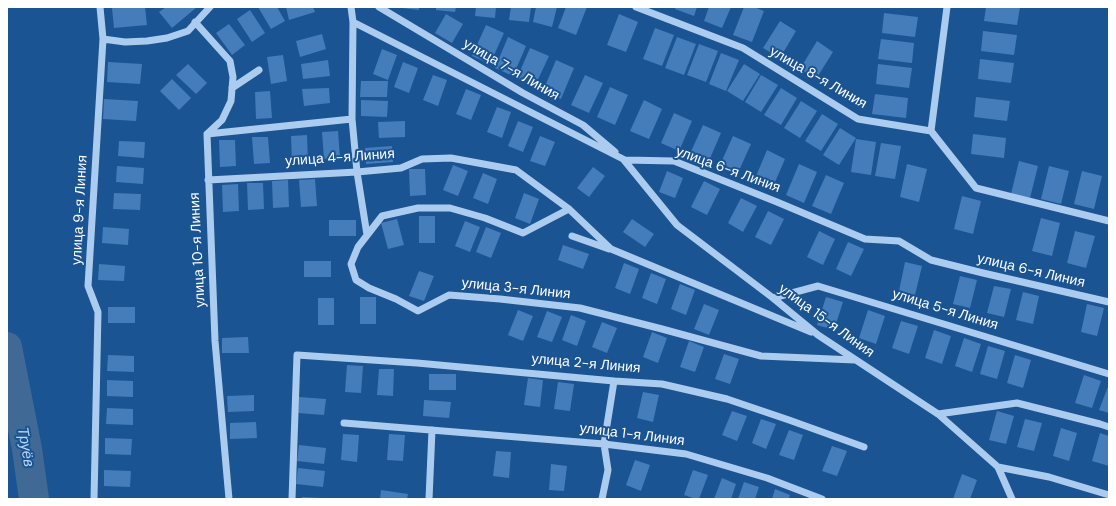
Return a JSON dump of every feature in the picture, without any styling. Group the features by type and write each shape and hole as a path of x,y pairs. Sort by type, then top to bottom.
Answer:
{"street":[{"name":"улица 9-я Линия","path":"94,499 98,312 88,286 103,39 100,7"},
{"path":"103,39 125,42 167,38 188,31 210,7"},
{"path":"351,7 353,22 352,118 357,172 367,235"},
{"name":"улица 7-я Линия","path":"379,7 516,89 583,125 626,160"},
{"name":"улица 8-я Линия","path":"636,7 743,48 858,119 931,131"},
{"path":"947,7 931,131 976,188 1109,220"},
{"path":"195,22 230,61 233,77 231,101 222,120 207,134"},
{"name":"улица 6-я Линия","path":"353,22 626,160 674,161 865,239 899,241 931,260 1109,302"},
{"path":"232,88 259,70"},
{"path":"207,134 352,118"},
{"name":"улица 10-я Линия","path":"207,134 215,341 229,499"},
{"name":"улица 4-я Линия","path":"208,180 357,172 401,168 422,159 451,158 516,170 569,209 611,249"},
{"name":"улица 15-я Линия","path":"626,160 677,225 773,298 818,335 938,414 998,467 1012,499"},
{"name":"улица 3-я Линия","path":"569,209 523,233 485,218 450,208 418,208 382,216 358,247 351,264 356,280 369,288 396,299 418,311 448,295 500,299 580,308 761,356 855,360"},
{"name":"улица 4-я Линия","path":"572,236 611,249 818,335"},
{"name":"улица 5-я Линия","path":"773,298 818,286 1109,374"},
{"name":"улица 2-я Линия","path":"292,499 297,355 418,363 662,384 727,399 864,446"},
{"path":"602,499 608,470 604,444 614,380"},
{"path":"938,414 1017,403 1109,427"},
{"name":"улица 1-я Линия","path":"344,422 604,444 686,454 767,478 822,499"},
{"path":"429,499 432,430"},
{"path":"998,467 1049,477 1109,495"}],"building":[{"path":"145,7 147,25 114,28 112,8"},
{"path":"166,7 197,7 172,28 159,12"},
{"path":"258,7 277,7 285,21 271,29"},
{"path":"286,7 313,7 315,12 289,20"},
{"path":"419,7 419,10 402,8"},
{"path":"436,7 456,7 455,12 436,10"},
{"path":"476,7 496,7 495,18 475,16"},
{"path":"511,7 531,7 529,22 509,20"},
{"path":"536,7 557,7 552,27 533,22"},
{"path":"566,7 587,7 576,35 558,28"},
{"path":"676,7 697,7 694,16 675,9"},
{"path":"709,7 731,7 722,28 704,21"},
{"path":"744,7 754,7 764,11 752,42 733,35"},
{"path":"986,7 1020,7 1017,25 984,21"},
{"path":"250,10 265,33 252,42 237,19"},
{"path":"884,13 918,17 915,37 882,33"},
{"path":"446,14 463,24 452,43 435,33"},
{"path":"619,14 638,22 626,52 607,45"},
{"path":"780,21 796,31 780,58 763,48"},
{"path":"229,24 245,45 232,55 216,33"},
{"path":"486,25 504,33 490,64 472,56"},
{"path":"655,28 674,35 662,66 643,59"},
{"path":"983,31 1017,35 1014,55 981,51"},
{"path":"322,34 326,49 300,57 296,41"},
{"path":"508,37 526,46 513,76 495,68"},
{"path":"677,37 696,44 684,75 665,68"},
{"path":"881,39 914,43 912,63 878,59"},
{"path":"817,41 833,52 816,79 800,69"},
{"path":"699,44 718,51 706,82 687,75"},
{"path":"530,48 549,56 535,86 517,78"},
{"path":"382,49 397,55 388,80 373,74"},
{"path":"721,53 739,60 726,91 709,84"},
{"path":"283,55 287,81 271,84 267,57"},
{"path":"980,59 1014,63 1011,83 978,79"},
{"path":"328,60 330,76 303,79 301,64"},
{"path":"556,60 574,68 561,99 543,91"},
{"path":"108,62 142,64 140,84 107,82"},
{"path":"403,62 418,68 409,93 394,87"},
{"path":"188,64 207,83 196,94 176,75"},
{"path":"744,64 760,74 743,101 727,91"},
{"path":"878,64 912,68 909,88 876,84"},
{"path":"433,75 447,80 438,106 423,100"},
{"path":"585,75 603,83 589,113 571,105"},
{"path":"761,75 778,85 761,112 745,102"},
{"path":"172,79 191,98 179,110 160,91"},
{"path":"361,81 388,81 387,97 360,97"},
{"path":"610,87 628,95 615,125 597,117"},
{"path":"329,88 330,103 304,106 302,89"},
{"path":"781,88 797,98 781,125 764,115"},
{"path":"466,89 481,95 471,120 456,114"},
{"path":"270,91 272,118 256,119 255,92"},
{"path":"875,94 908,98 906,118 872,114"},
{"path":"976,97 1010,101 1007,121 974,117"},
{"path":"104,99 138,101 136,121 103,119"},
{"path":"361,100 388,101 387,117 361,116"},
{"path":"644,100 662,109 649,139 630,131"},
{"path":"801,101 817,111 800,138 784,128"},
{"path":"497,107 511,112 502,138 487,132"},
{"path":"674,113 692,121 679,151 661,143"},
{"path":"822,114 838,124 821,151 805,141"},
{"path":"405,121 405,137 379,138 378,122"},
{"path":"518,121 533,127 523,152 508,146"},
{"path":"703,125 721,133 708,163 689,156"},
{"path":"840,128 856,138 839,165 823,155"},
{"path":"338,131 340,158 324,159 322,132"},
{"path":"973,134 1006,138 1004,158 971,154"},
{"path":"307,135 308,162 292,163 291,136"},
{"path":"540,136 555,142 545,166 530,161"},
{"path":"733,136 751,144 737,175 719,167"},
{"path":"252,137 268,137 270,163 254,164"},
{"path":"856,139 876,142 871,175 851,172"},
{"path":"219,140 235,140 236,166 220,167"},
{"path":"119,141 145,142 144,158 118,156"},
{"path":"881,143 901,146 895,179 875,176"},
{"path":"392,146 393,162 366,164 365,148"},
{"path":"767,150 785,159 772,189 754,181"},
{"path":"1019,161 1038,166 1030,198 1011,194"},
{"path":"799,164 817,172 804,203 786,195"},
{"path":"907,164 927,169 919,202 900,197"},
{"path":"453,165 468,171 458,196 443,190"},
{"path":"117,166 144,168 143,184 116,182"},
{"path":"1049,166 1069,171 1061,204 1041,199"},
{"path":"593,167 605,176 589,197 577,188"},
{"path":"409,169 425,169 426,195 410,196"},
{"path":"667,171 683,178 675,198 659,192"},
{"path":"1082,171 1102,176 1094,209 1074,204"},
{"path":"483,173 497,179 488,204 473,198"},
{"path":"826,175 844,183 831,214 812,206"},
{"path":"315,179 317,206 301,207 299,180"},
{"path":"288,180 289,207 273,208 272,181"},
{"path":"704,181 720,189 707,215 691,207"},
{"path":"247,183 263,183 264,209 248,210"},
{"path":"238,184 239,211 223,212 222,185"},
{"path":"114,193 141,194 140,210 113,209"},
{"path":"524,193 539,199 530,224 515,218"},
{"path":"962,196 981,201 973,234 954,229"},
{"path":"741,198 757,206 743,232 728,223"},
{"path":"768,211 784,219 771,245 755,237"},
{"path":"419,216 435,216 435,243 419,243"},
{"path":"1041,218 1060,223 1052,256 1032,251"},
{"path":"397,219 404,245 388,249 381,223"},
{"path":"632,219 654,234 645,247 623,232"},
{"path":"329,220 356,220 356,236 329,236"},
{"path":"465,221 480,227 470,252 455,246"},
{"path":"103,227 129,229 128,245 102,243"},
{"path":"486,227 501,233 491,258 476,252"},
{"path":"819,231 835,239 823,265 807,257"},
{"path":"1075,231 1095,236 1086,268 1067,263"},
{"path":"848,242 864,249 851,276 836,269"},
{"path":"563,245 589,254 583,269 558,260"},
{"path":"304,261 331,261 331,277 304,277"},
{"path":"905,262 922,266 915,295 899,291"},
{"path":"624,263 639,269 630,294 615,288"},
{"path":"99,264 125,266 124,281 98,280"},
{"path":"419,271 434,276 424,301 409,296"},
{"path":"651,273 666,279 657,304 642,298"},
{"path":"960,276 977,280 970,308 953,304"},
{"path":"680,284 695,290 686,315 671,309"},
{"path":"994,286 1011,289 1004,317 987,313"},
{"path":"1023,292 1039,296 1033,324 1016,320"},
{"path":"360,297 376,297 376,324 360,324"},
{"path":"826,297 843,302 834,330 817,325"},
{"path":"318,298 334,298 334,325 318,325"},
{"path":"704,304 719,310 709,335 694,329"},
{"path":"1087,304 1104,308 1097,336 1081,332"},
{"path":"108,307 135,307 135,323 108,323"},
{"path":"518,310 533,316 523,341 508,335"},
{"path":"868,310 885,316 876,344 859,338"},
{"path":"547,311 562,317 552,342 537,337"},
{"path":"571,315 586,321 577,346 562,340"},
{"path":"901,321 918,326 909,354 892,348"},
{"path":"602,322 617,328 607,353 592,347"},
{"path":"934,330 951,336 942,364 925,358"},
{"path":"652,332 667,338 658,363 643,357"},
{"path":"248,337 249,353 222,353 222,338"},
{"path":"964,338 981,344 972,372 955,366"},
{"path":"689,341 704,347 695,372 680,367"},
{"path":"988,346 1005,351 997,379 980,374"},
{"path":"724,354 739,359 730,384 715,379"},
{"path":"108,355 134,356 134,372 107,371"},
{"path":"1015,355 1031,360 1023,388 1007,383"},
{"path":"347,365 363,366 361,393 345,392"},
{"path":"379,369 394,369 393,396 377,395"},
{"path":"429,374 456,374 456,390 429,390"},
{"path":"1084,375 1101,381 1092,408 1075,403"},
{"path":"528,378 543,380 540,407 524,405"},
{"path":"107,380 133,381 133,397 107,396"},
{"path":"558,382 574,384 570,411 554,409"},
{"path":"1109,384 1109,413 1099,410"},
{"path":"643,392 659,395 653,422 637,418"},
{"path":"254,395 254,411 228,412 227,396"},
{"path":"299,397 326,399 324,415 298,413"},
{"path":"424,400 451,402 449,418 423,416"},
{"path":"107,408 133,409 133,425 106,424"},
{"path":"732,411 747,416 737,441 722,435"},
{"path":"997,411 1014,416 1006,444 989,440"},
{"path":"761,419 776,424 766,449 752,443"},
{"path":"1025,419 1042,423 1034,451 1017,447"},
{"path":"256,422 257,438 230,439 230,423"},
{"path":"1061,428 1077,433 1069,461 1053,456"},
{"path":"789,430 803,435 794,460 779,455"},
{"path":"1100,433 1109,436 1109,466 1092,461"},
{"path":"343,434 359,435 357,462 341,460"},
{"path":"389,434 405,435 403,461 387,460"},
{"path":"105,438 132,439 131,455 105,454"},
{"path":"299,445 326,448 324,464 297,461"},
{"path":"832,446 847,451 837,476 822,471"},
{"path":"496,451 511,452 509,478 493,476"},
{"path":"635,460 650,465 641,491 626,485"},
{"path":"551,464 567,466 564,491 549,490"},
{"path":"298,468 325,471 323,487 296,484"},
{"path":"104,470 131,471 130,487 104,486"},
{"path":"693,470 708,475 699,499 684,495"},
{"path":"962,474 977,480 970,499 953,499"},
{"path":"722,478 736,484 731,499 714,499"},
{"path":"744,482 759,487 755,499 738,499"},
{"path":"775,489 790,495 789,499 772,499"},
{"path":"381,490 408,494 407,499 380,499"},
{"path":"302,497 323,498 323,499 302,499"}],"waterway":[{"name":"Труёв","path":"7,347 27,449 34,499"}]}
